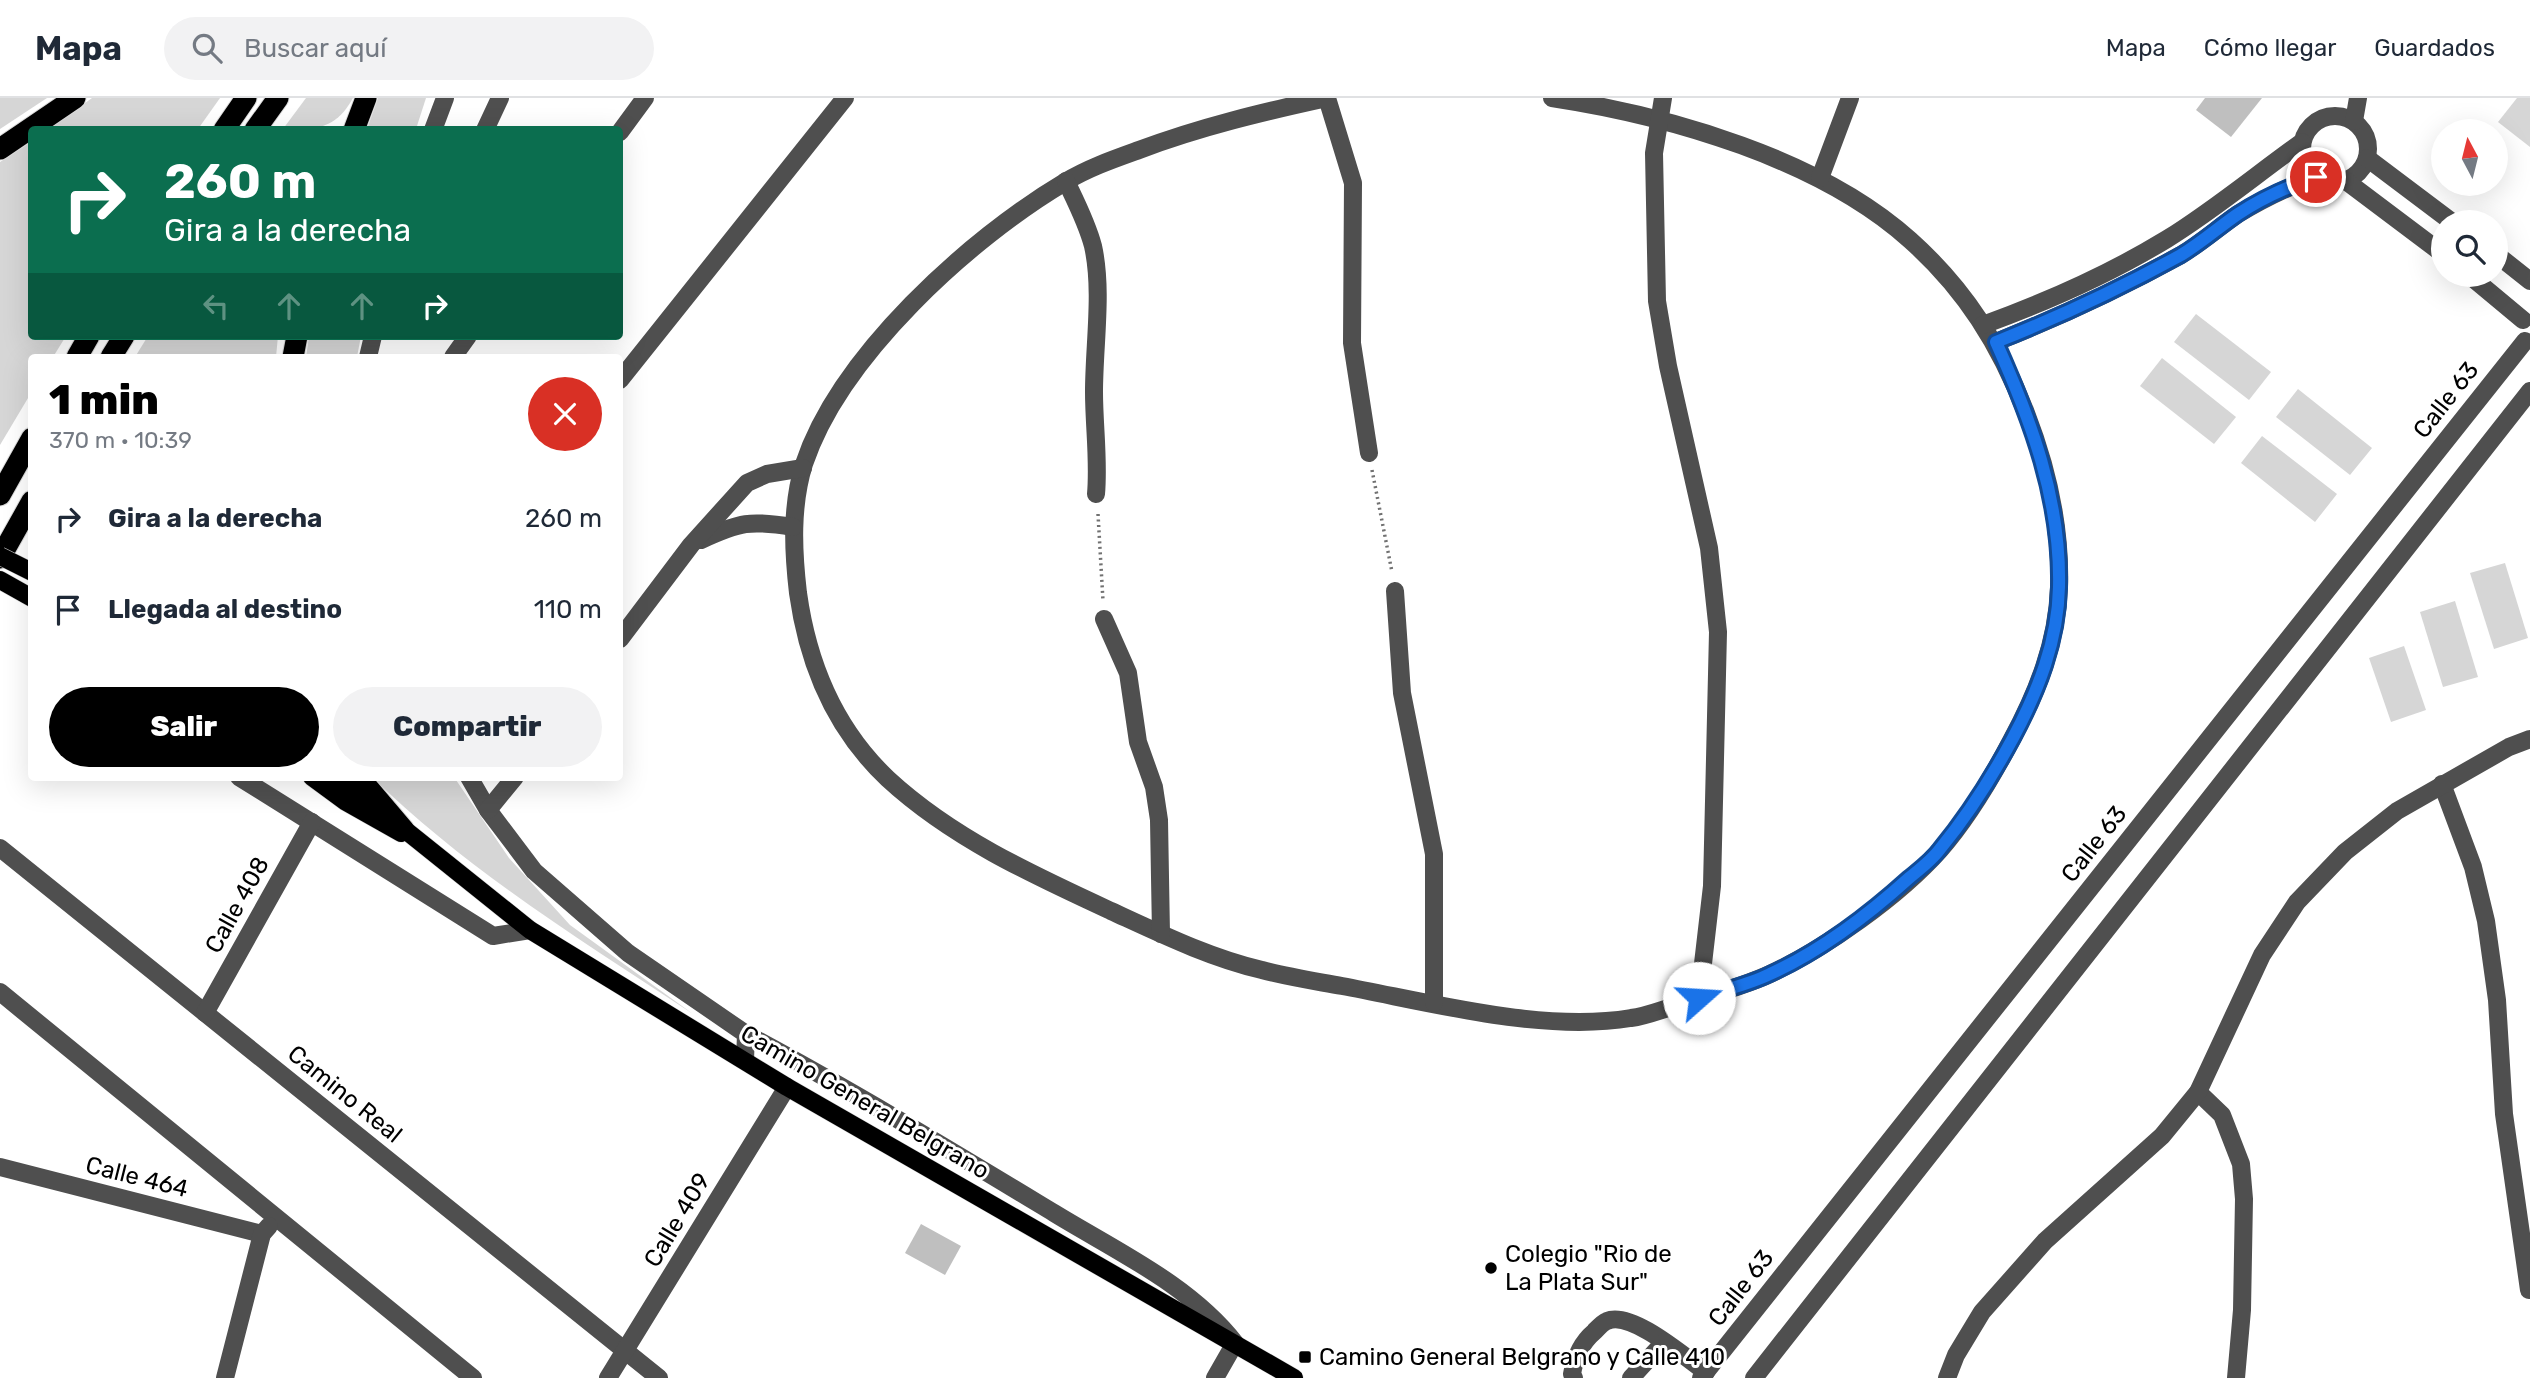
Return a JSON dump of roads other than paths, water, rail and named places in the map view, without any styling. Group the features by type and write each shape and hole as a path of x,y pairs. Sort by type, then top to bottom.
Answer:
{"highway":[{"path":"34,126 75,98"},
{"path":"227,126 246,98"},
{"path":"258,126 278,98"},
{"path":"356,126 366,98"},
{"path":"0,149 28,130"},
{"path":"0,482 28,442"},
{"path":"0,495 28,443"},
{"path":"0,557 28,508"},
{"path":"362,781 404,831"}],"main road":[{"path":"0,557 28,570"},
{"path":"0,580 28,596"},
{"name":"Camino General Belgrano","path":"317,781 346,802 425,847"},
{"name":"Camino General Belgrano","path":"345,781 530,930 787,1087 1294,1378"}],"street":[{"path":"434,126 445,98"},
{"path":"487,126 500,98"},
{"path":"623,128 645,98"},
{"path":"623,376 845,98"},
{"path":"1369,453 1352,343 1353,183 1327,98 1245,116 1172,138 1104,163 1066,181 995,231 935,280 874,348 822,423 803,468 793,527 804,628 817,677 855,744 888,778 928,811 1023,870 1161,934 1255,969 1534,1020 1631,1018 1770,974 1874,909 1939,852 1995,771 2041,680 2053,634 2059,589 2057,530 2044,467 2031,425 1996,342 1960,291 1914,243 1877,212 1820,178 1744,146 1592,104 1552,98"},
{"path":"1663,98 1654,153 1657,301 1668,366 1709,548 1718,632 1712,886 1699,998"},
{"path":"1820,178 1850,98"},
{"path":"2318,120 2326,98"},
{"path":"2354,121 2358,98"},
{"path":"1983,325 2053,300 2159,243 2302,142 2310,126 2318,120 2336,116 2354,121 2366,137 2367,158 2363,168 2346,181 2336,183 2316,177 2304,162 2302,142"},
{"path":"2367,158 2436,210"},
{"path":"1996,342 2056,318 2123,285 2184,253 2250,207 2290,186 2316,177"},
{"path":"1066,181 1084,219 1093,248 1097,312 1094,393 1098,467 1096,494"},
{"path":"2346,181 2431,245"},
{"path":"2508,264 2530,281"},
{"path":"2487,287 2527,314 2528,345"},
{"name":"Calle 63","path":"1703,1375 2528,345"},
{"path":"1754,1378 2530,391"},
{"path":"623,635 691,545 747,483 767,474 803,468"},
{"path":"691,545 734,524 761,521 793,527"},
{"path":"1395,591 1402,693 1434,854 1434,1003"},
{"path":"1104,619 1128,673 1138,742 1154,787 1159,820 1161,934"},
{"path":"1947,1378 1956,1355 1982,1312 2045,1241 2162,1136 2198,1092 2262,955 2297,902 2345,852 2397,811 2442,783 2530,739"},
{"path":"245,781 494,936 530,930"},
{"path":"471,781 488,810 534,871 628,953 746,1034 949,1150 1146,1269 1218,1321 1235,1343 1215,1378"},
{"path":"488,810 512,781"},
{"path":"2442,783 2473,867 2486,921 2497,1000 2504,1114 2529,1290"},
{"name":"Calle 408","path":"205,1013 312,822"},
{"name":"Camino Real","path":"0,848 659,1378"},
{"path":"0,992 473,1378"},
{"path":"745,1060 746,1034"},
{"name":"Calle 409","path":"608,1378 787,1087"},
{"path":"2198,1092 2222,1115 2241,1164 2244,1199 2242,1310 2236,1378"},
{"name":"Calle 464","path":"0,1167 262,1234"},
{"path":"225,1378 262,1234 275,1218"},
{"path":"1574,1378 1574,1361 1585,1340 1607,1320 1626,1319 1664,1342 1703,1375"},
{"path":"1632,1378 1664,1342"}],"place":[{"name":"Colegio \"Rio de La Plata Sur\"","path":"1491,1268"},
{"name":"Camino General Belgrano y Calle 410","path":"1305,1357"}]}
